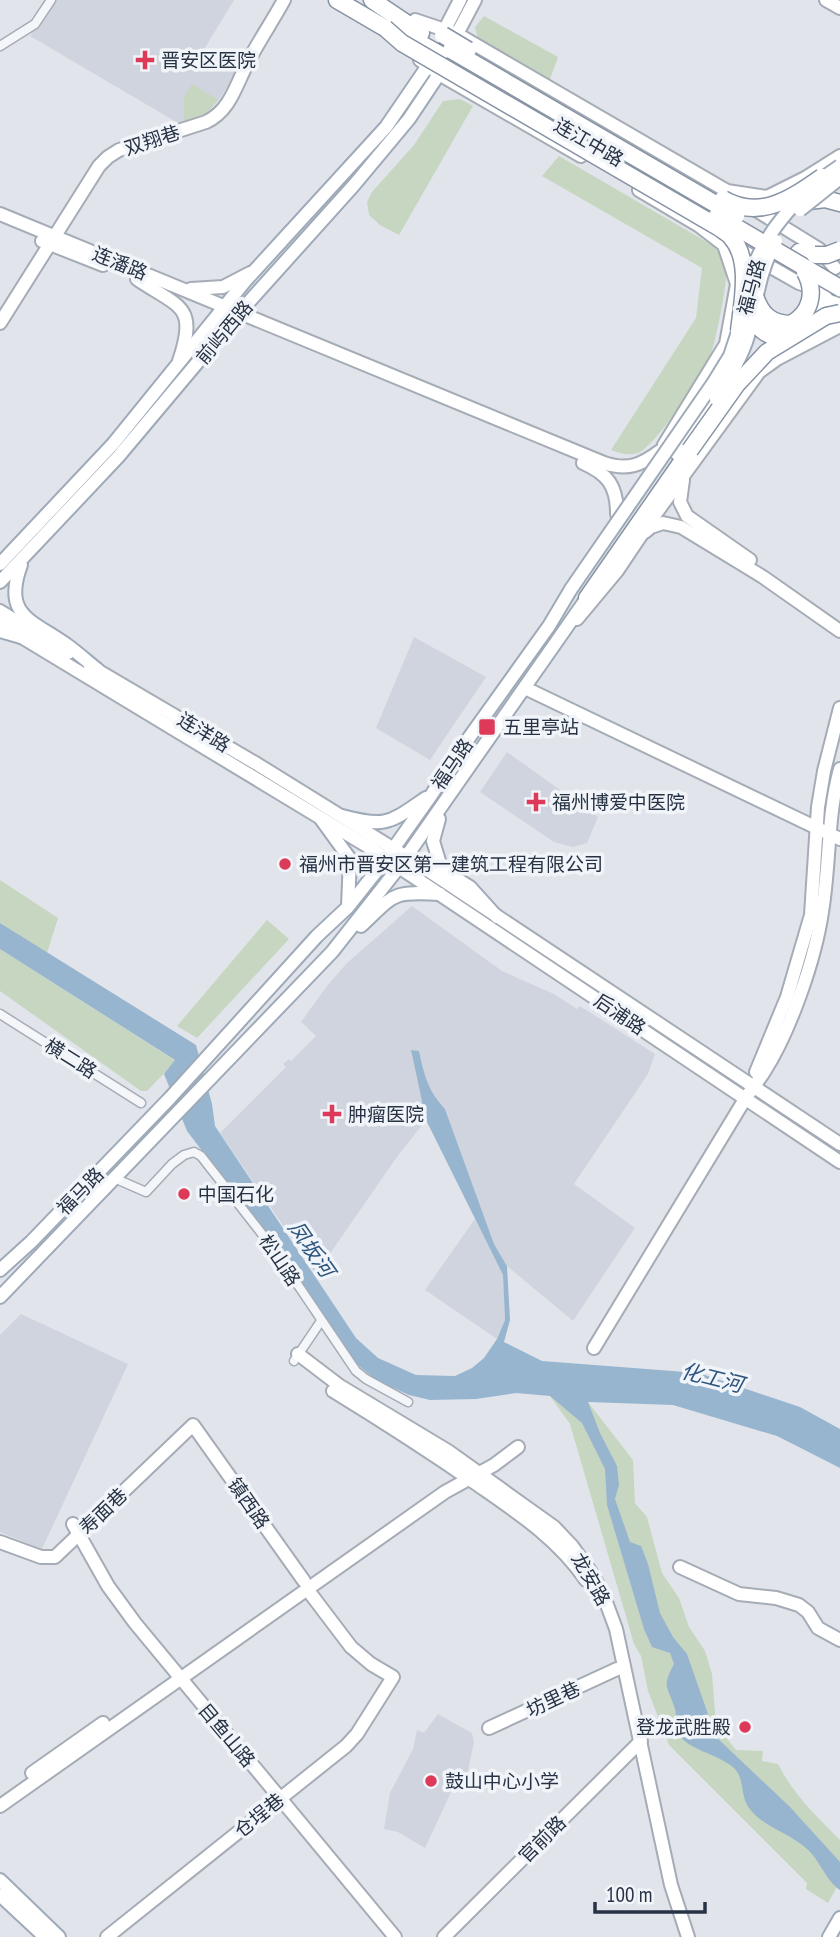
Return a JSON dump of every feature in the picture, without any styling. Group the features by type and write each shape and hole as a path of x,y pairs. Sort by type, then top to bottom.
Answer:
{"highway":[{"name":"连江中路","path":"337,0 385,28 448,41"},
{"name":"连江中路","path":"372,0 410,26 448,41 796,256 840,288"},
{"path":"394,13 415,20 731,204 750,208 771,207 815,188 827,185 840,187"},
{"path":"385,28 402,43 718,227 732,238 741,255 744,277 739,331"},
{"path":"815,188 825,198 840,203"},
{"path":"751,299 764,315 774,321 791,324 806,311 811,289 796,256 827,254 840,250"},
{"name":"连江中路","path":"796,256 838,271"},
{"path":"751,299 750,316 759,329 777,338 788,339"},
{"path":"587,598 737,384 767,352 839,308"}],"main road":[{"name":"双翔巷","path":"0,323 94,173 111,155 206,122 218,114 238,86 246,65 284,0"},
{"path":"448,41 460,0"},
{"path":"448,41 475,0"},
{"path":"826,0 840,8"},
{"path":"448,41 727,191 819,249 838,271 825,276 825,294 793,329 723,348"},
{"path":"402,43 433,70 799,283 825,294 839,308 810,342"},
{"name":"前屿西路","path":"0,564 113,444 256,269 386,127 433,70"},
{"name":"前屿西路","path":"0,582 143,428 237,316 354,185 409,119 433,70"},
{"path":"727,191 767,197 840,156"},
{"name":"福马路","path":"0,1270 32,1242 170,1098 317,936 348,907 390,854 714,382 730,356 767,258 782,231 815,188 840,166"},
{"name":"福马路","path":"815,188 840,178"},
{"name":"连潘路","path":"0,214 137,279 237,316"},
{"name":"连潘路","path":"0,223 182,288 223,310"},
{"path":"549,626 571,580 660,451 726,344 737,284 724,245 698,225"},
{"path":"182,288 203,290 223,287 256,269"},
{"path":"137,279 181,308 187,317 187,336 177,367"},
{"name":"福马路","path":"563,634 581,594 716,399 739,360 748,335 751,299"},
{"path":"237,316 614,467 635,467 660,451"},
{"path":"237,316 603,473 612,483 617,513"},
{"path":"563,634 600,593 759,372 776,359 840,326"},
{"path":"685,474 680,502 689,519 840,621"},
{"path":"638,540 655,525 670,523 681,527 763,577 840,631"},
{"path":"0,556 27,536"},
{"path":"23,559 14,589 16,604 21,613 68,645 97,670"},
{"name":"福马路","path":"0,1297 332,952 402,862 587,598"},
{"name":"连洋路","path":"0,611 342,816 402,862"},
{"name":"连洋路","path":"0,624 321,819 390,854"},
{"path":"0,631 21,637"},
{"path":"526,688 829,834"},
{"path":"829,834 824,771 840,708"},
{"path":"594,1348 745,1098 763,1073 785,1028 814,948 822,914 833,797 840,769"},
{"path":"454,789 434,831 436,857 445,870 470,887 497,917"},
{"path":"342,816 370,824 392,820 432,794"},
{"path":"321,819 351,859 348,907"},
{"name":"后浦路","path":"402,862 440,894 840,1162"},
{"name":"后浦路","path":"402,862 497,917 840,1144"},
{"path":"332,952 395,895 405,892 440,894"},
{"name":"龙安路","path":"296,1358 363,1398 471,1474 554,1527 590,1571 603,1594 616,1629 666,1897 679,1937"},
{"name":"寿面巷","path":"0,1542 52,1559 76,1530 193,1425"},
{"name":"镇西路","path":"193,1425 351,1647 371,1664 393,1677"},
{"path":"0,1796 178,1675 440,1487 471,1474 515,1444"},
{"name":"龙安路","path":"471,1474 555,1544 585,1578 598,1603 607,1627 671,1885 688,1937"},
{"name":"目鱼山路","path":"76,1530 117,1600 395,1937"},
{"path":"680,1567 739,1594 776,1598 799,1605 808,1612 818,1628 840,1640"},
{"name":"坊里巷","path":"489,1728 617,1669"},
{"path":"0,1806 178,1675"},
{"name":"仓埕巷","path":"107,1937 352,1740 393,1677"},
{"name":"官前路","path":"444,1937 638,1748"},
{"name":"官前路","path":"454,1937 638,1748"},
{"path":"0,1880 59,1937"},
{"path":"0,1895 45,1937"},
{"path":"829,1937 840,1918"}],"street":[{"path":"0,46 35,24 51,0"},
{"name":"横二路","path":"0,1014 141,1103"},
{"name":"松山路","path":"114,1178 146,1192 178,1158 194,1152 201,1156 273,1248 356,1371 408,1402"},
{"path":"296,1358 321,1321"}],"shaded area":[{"name":"晋安区医院","path":"54,0 234,0 203,51 237,70 221,97 207,113 178,123 30,36"},
{"path":"414,637 486,677 430,760 376,728"},
{"name":"福州博爱中医院","path":"507,752 598,817 587,843 573,847 554,842 480,792"},
{"name":"肿瘤医院","path":"412,906 502,971 554,994 577,1009 580,1006 655,1054 648,1074 574,1184 635,1228 573,1321 507,1266 494,1244 445,1109 432,1095 426,1082 419,1051 411,1050 426,1120 394,1161 316,1274 220,1133 286,1067 283,1064 289,1059 291,1061 316,1036 301,1022 327,986 347,963"},
{"path":"475,1219 503,1275 505,1320 497,1339 425,1290"},
{"path":"21,1314 128,1364 42,1549 0,1532 0,1335"},
{"name":"鼓山中心小学","path":"438,1714 472,1733 474,1742 465,1785 452,1790 425,1848 398,1832 384,1829 390,1793 413,1749 417,1730 424,1733"}],"green space":[{"path":"484,16 558,57 548,85 479,43 475,27"},
{"path":"192,84 218,100 207,113 184,121 184,97"},
{"path":"460,99 473,106 399,235 380,225 369,215 367,202 372,192 414,145 443,101"},
{"path":"559,156 712,245 725,265 723,297 707,363 667,424 646,448 638,453 627,454 611,450 696,318 702,268 542,176"},
{"path":"0,880 58,918 47,953 0,923"},
{"path":"267,920 289,939 197,1038 177,1026"},
{"path":"0,949 176,1061 147,1091 141,1091 0,991"},
{"path":"550,1396 588,1402 633,1460 635,1503 647,1517 662,1573 679,1598 689,1627 705,1651 712,1674 716,1725 736,1750 763,1751 762,1761 778,1764 798,1795 840,1840 840,1881 828,1903 806,1889 807,1883 669,1745 648,1691 641,1656 634,1644 570,1424"}],"water":[{"name":"化工河","path":"0,923 196,1045 212,1104 215,1126 356,1338 378,1358 416,1375 455,1376 472,1368 484,1358 497,1339 505,1320 503,1275 426,1120 411,1050 419,1051 428,1082 445,1109 494,1244 507,1266 510,1320 504,1342 542,1361 699,1373 800,1407 840,1429 840,1468 777,1436 673,1405 588,1402 617,1466 619,1485 615,1499 630,1542 641,1546 660,1613 673,1637 687,1654 716,1737 790,1807 840,1862 840,1890 806,1848 755,1815 744,1798 740,1777 734,1768 693,1747 680,1737 676,1730 676,1712 667,1683 674,1664 670,1653 652,1647 644,1629 607,1505 605,1469 582,1423 550,1396 516,1393 476,1399 430,1400 409,1395 376,1380 353,1361 273,1244 187,1131 164,1074 175,1060 0,949"}],"place":[{"name":"晋安区医院","path":"145,60"},
{"name":"五里亭站","path":"487,727"},
{"name":"福州博爱中医院","path":"536,802"},
{"name":"福州市晋安区第一建筑工程有限公司","path":"285,864"},
{"name":"肿瘤医院","path":"332,1114"},
{"name":"中国石化","path":"184,1194"},
{"name":"登龙武胜殿","path":"745,1727"},
{"name":"鼓山中心小学","path":"431,1781"}],"water label":[{"name":"凤坂河","path":"311,1249"}]}
